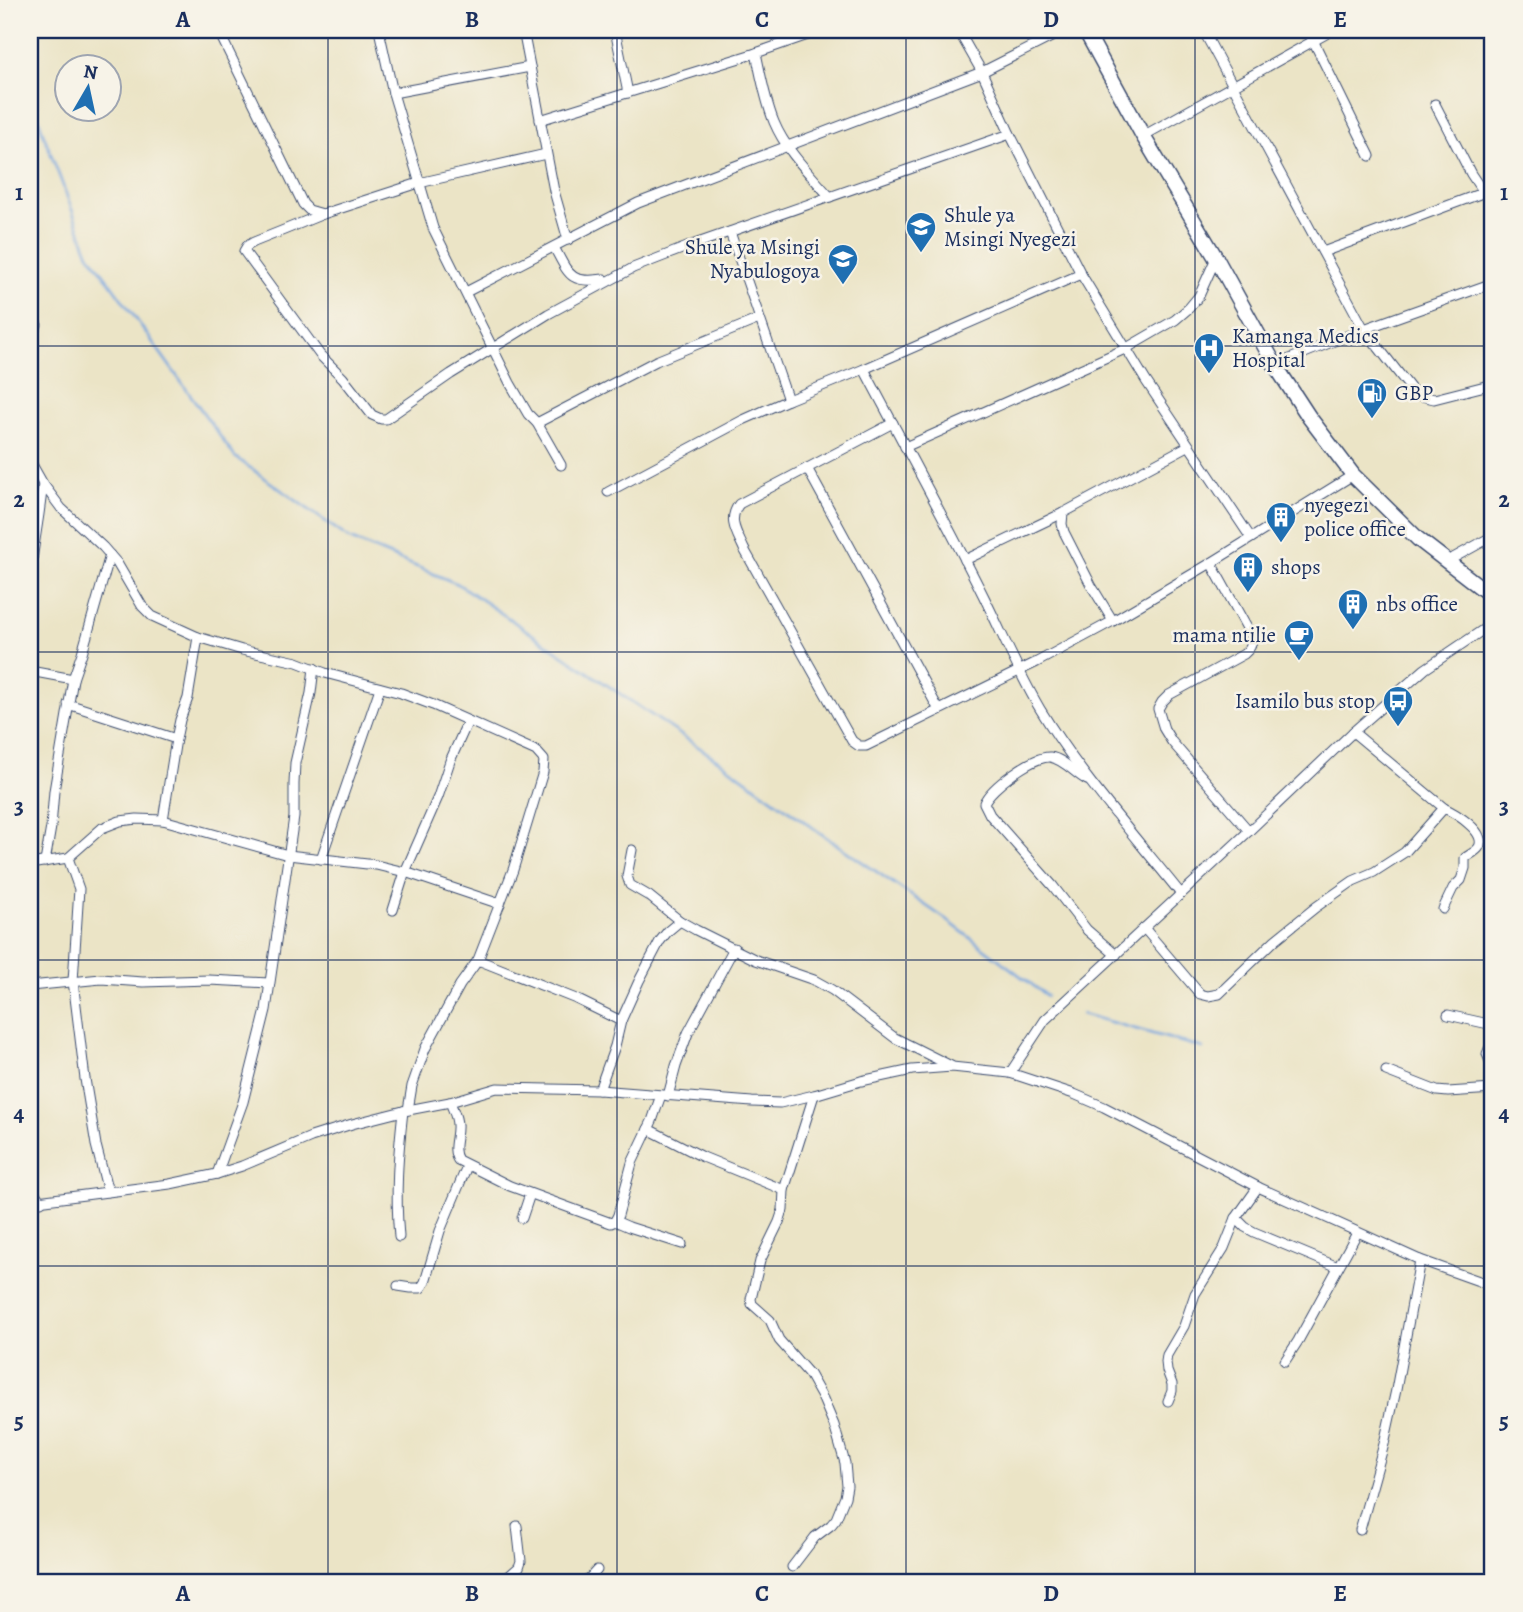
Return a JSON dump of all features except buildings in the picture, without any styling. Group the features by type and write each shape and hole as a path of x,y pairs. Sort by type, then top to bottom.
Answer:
{"highway":[{"path":"1085,30 1143,136 1216,258 1275,365 1308,417 1353,475 1418,539 1493,597"}],"street":[{"path":"218,30 303,204 309,210 323,214"},
{"path":"379,30 393,93 433,228 528,414 537,423 561,465"},
{"path":"523,30 546,154 568,240"},
{"path":"615,30 628,93"},
{"path":"540,120 822,30"},
{"path":"958,30 982,72 1010,134 1082,274 1125,349 1251,538"},
{"path":"466,292 638,203 982,72 1065,30"},
{"path":"1203,30 1364,329 1411,389 1421,396 1434,399 1493,384"},
{"path":"1308,30 1370,156"},
{"path":"1143,136 1333,30"},
{"path":"756,53 774,123 786,145 830,197"},
{"path":"393,93 530,67"},
{"path":"1323,251 1490,191 1471,174 1435,104"},
{"path":"546,154 419,183 323,214 254,242 244,251 285,304 309,341 372,415 386,419 548,314 633,268 1010,134"},
{"path":"730,232 788,400"},
{"path":"554,247 566,270 574,278 587,282 612,278"},
{"path":"905,447 1125,349 1175,320 1189,309 1199,296 1216,258"},
{"path":"608,492 743,420 1082,274"},
{"path":"1275,365 1364,329 1493,283"},
{"path":"537,423 656,361 759,319"},
{"path":"30,339 37,326"},
{"path":"864,369 931,492 1040,709 1092,782 1181,894"},
{"path":"892,423 739,503 732,516 744,549 855,744 866,746 1019,671 1113,621 1353,475"},
{"path":"965,560 1063,513 1188,446"},
{"path":"30,461 61,508 82,526 122,570 142,606 152,616 198,637 401,693 536,751 544,760 543,772 521,846 478,960 455,994 425,1049 412,1086 396,1171 399,1237"},
{"path":"807,468 939,710"},
{"path":"30,573 43,484"},
{"path":"1063,513 1064,532 1113,621"},
{"path":"1446,562 1493,536"},
{"path":"46,862 54,792 73,679 110,555"},
{"path":"1212,563 1252,637 1252,644 1244,654 1169,695 1158,709 1164,729 1172,742 1249,831"},
{"path":"1010,1073 1045,1020 1353,732 1425,669 1493,623"},
{"path":"163,820 176,739 188,698 198,637"},
{"path":"217,1174 243,1101 265,1010 295,817 295,763 314,668"},
{"path":"30,671 73,679"},
{"path":"321,859 380,688"},
{"path":"68,704 176,739"},
{"path":"393,910 405,872 468,721"},
{"path":"1353,732 1479,835 1478,850 1465,858 1461,880 1453,888 1443,909"},
{"path":"1092,782 1059,760 1048,757 1024,765 988,795 984,803 990,815 1053,886 1087,930 1116,955"},
{"path":"1144,928 1200,994 1219,994 1275,940 1316,907 1353,881 1374,872 1405,852 1444,808"},
{"path":"30,864 68,858 109,824 137,819 163,820 288,855 376,864 500,904"},
{"path":"632,850 627,876 630,885 649,895 680,921 756,960 832,989 895,1038 952,1067"},
{"path":"68,858 79,889 73,981 85,1079 107,1192"},
{"path":"599,1090 621,1021 639,981 660,941 680,921"},
{"path":"615,1221 632,1163 664,1096 688,1033 734,948"},
{"path":"478,960 576,999 621,1021"},
{"path":"30,986 101,979 270,983"},
{"path":"1448,1014 1493,1025"},
{"path":"1493,1047 1488,1054 1493,1063"},
{"path":"30,1202 170,1184 217,1174 352,1124 450,1102 497,1088 599,1090 780,1103 912,1070 952,1067 1010,1073 1074,1094 1258,1187 1357,1233 1493,1286"},
{"path":"1386,1071 1437,1091 1493,1089"},
{"path":"792,1567 816,1537 836,1519 848,1486 845,1463 834,1425 809,1374 779,1340 770,1320 751,1302 760,1261 783,1210 784,1190 814,1095"},
{"path":"450,1102 457,1125 455,1157 467,1166 530,1194 611,1223 615,1221 682,1244"},
{"path":"648,1129 703,1157 784,1190"},
{"path":"398,1286 421,1288 425,1282 440,1231 467,1166"},
{"path":"30,1186 41,1202"},
{"path":"1168,1401 1172,1384 1167,1371 1167,1355 1184,1326 1195,1294 1224,1248 1236,1218 1258,1187"},
{"path":"522,1218 530,1194"},
{"path":"1236,1218 1254,1232 1338,1267"},
{"path":"1285,1361 1357,1233"},
{"path":"1360,1530 1390,1417 1420,1259"},
{"path":"502,1582 519,1567 521,1561 517,1526"},
{"path":"586,1582 597,1570"}],"waterway":[{"path":"30,89 43,133 88,252 235,457 350,539 458,584 734,771 944,918 1047,996"},
{"path":"1082,1014 1203,1048"}],"place":[{"name":"Shule ya Msingi Nyegezi","path":"921,254"},
{"name":"Shule ya Msingi Nyabulogoya","path":"843,286"},
{"name":"Kamanga Medics Hospital","path":"1209,375"},
{"name":"GBP","path":"1372,420"},
{"name":"nyegezi police office","path":"1281,544"},
{"name":"shops","path":"1248,594"},
{"name":"nbs office","path":"1353,631"},
{"name":"mama ntilie","path":"1299,662"},
{"name":"Isamilo bus stop","path":"1398,728"}]}
